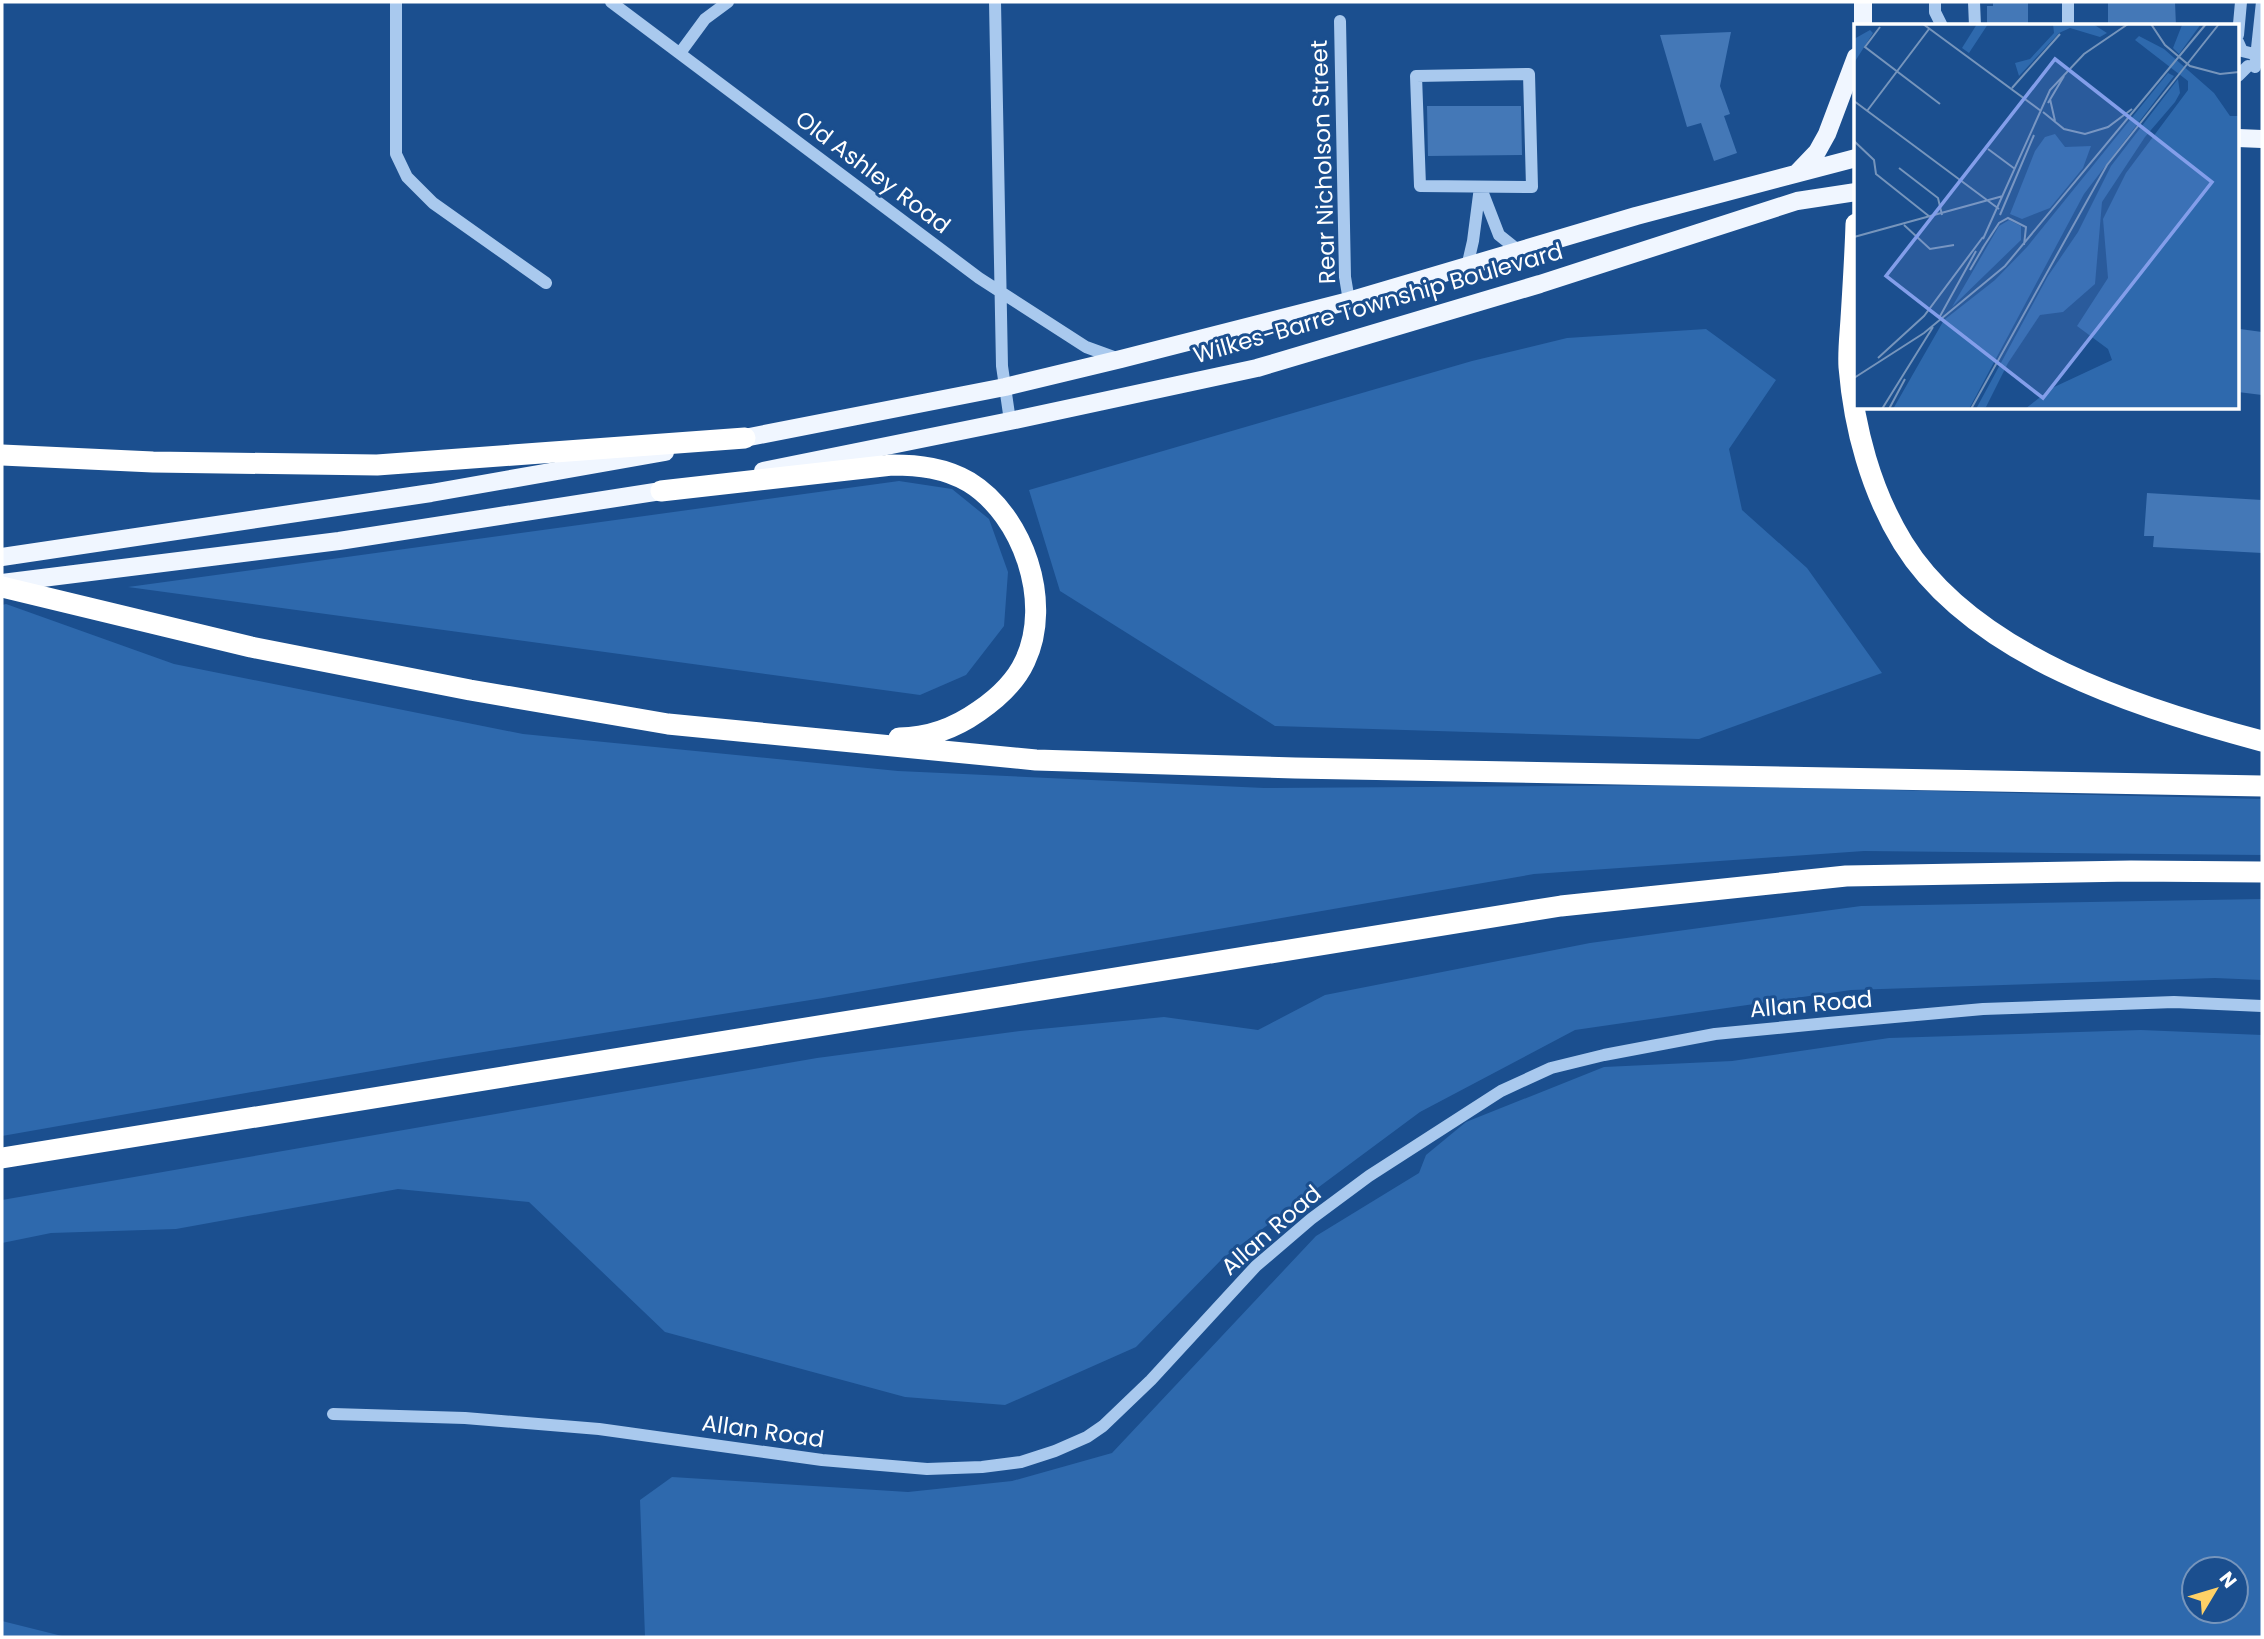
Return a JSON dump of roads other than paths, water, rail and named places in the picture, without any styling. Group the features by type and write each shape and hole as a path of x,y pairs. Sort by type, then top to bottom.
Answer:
{"highway":[{"path":"1853,355 1854,311"},
{"path":"1858,410 1862,445 1885,510 1904,545 1930,577 1969,616 1999,638 2037,660 2097,687 2149,708 2262,741"},
{"path":"2,455 153,462 377,465 745,438"},
{"path":"661,491 892,465 919,465 946,471 969,482 1007,518 1030,563 1034,588 1033,634 1026,659 1015,679 983,708 961,723 941,732 911,738 829,740"},
{"path":"2,585 251,647 470,690 668,724 1036,760 1254,767 2262,786"},
{"path":"2,1158 1561,906 1846,876 2131,871 2262,872"}],"main road":[{"path":"1863,2 1863,24"},
{"path":"1794,176 1817,152 1827,134 1854,62"},
{"path":"2240,138 2262,139"},
{"name":"Wilkes-Barre Township Boulevard","path":"2,557 431,493 745,438 1005,387 1349,301 1636,216 1854,159"},
{"name":"Wilkes-Barre Township Boulevard","path":"2,585 339,541 661,491 1010,422 1257,368 1527,288 1797,201 1854,192"}],"street":[{"path":"396,2 396,154 407,177 433,202 546,283"},
{"name":"Old Ashley Road","path":"611,2 979,278 1086,347 1121,359"},
{"path":"680,53 705,19 728,2"},
{"path":"995,2 1002,366 1010,422"},
{"path":"1935,2 1935,12 1941,24"},
{"path":"1974,2 1975,24"},
{"path":"2068,2 2068,24"},
{"path":"2239,24 2241,2"},
{"path":"2252,64 2262,2"},
{"name":"Rear Nicholson Street","path":"1340,21 1345,277 1349,301"},
{"path":"2240,46 2252,64"},
{"path":"1529,74 1532,187 1480,187 1420,186 1416,76 1529,74"},
{"path":"1480,187 1499,235 1519,251"},
{"path":"1467,267 1480,187"},
{"name":"Allan Road","path":"333,1414 465,1418 599,1429 822,1460 927,1469 1021,1462 1087,1437 1103,1426 1151,1380 1256,1266 1359,1183 1501,1091 1551,1068 1715,1034 1828,1023 1996,1009 2174,1002 2262,1006"}]}
